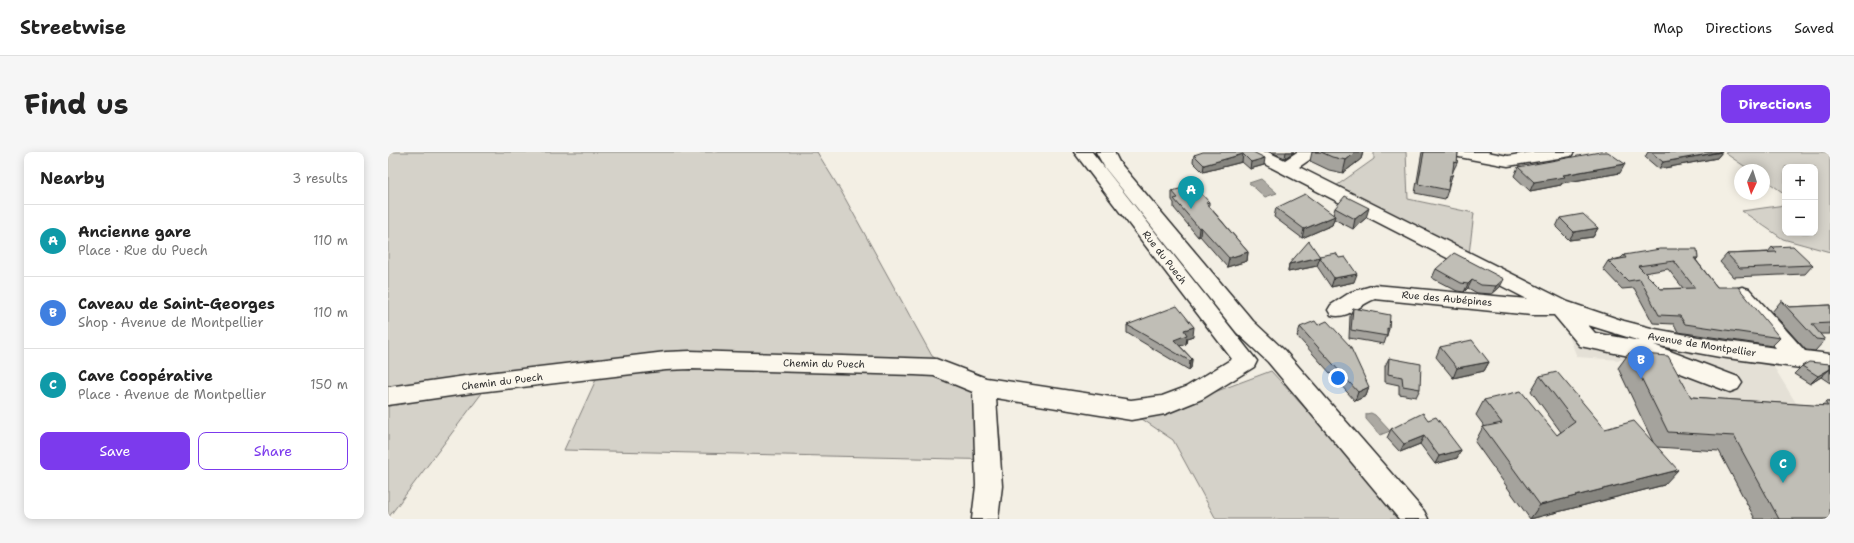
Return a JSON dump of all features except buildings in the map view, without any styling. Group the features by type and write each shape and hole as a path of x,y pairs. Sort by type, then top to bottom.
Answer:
{"street":[{"name":"Rue du Puech","path":"1083,152 1246,361"},
{"path":"1105,152 1111,164 1245,327 1276,356 1415,519"},
{"name":"Avenue de Montpellier","path":"1255,152 1560,307 1612,325 1657,338 1696,345 1830,363"},
{"path":"1287,167 1309,152"},
{"path":"1459,152 1508,161 1559,153"},
{"name":"Rue des Aubépines","path":"1338,310 1358,297 1375,292 1430,296 1532,307 1560,307"},
{"path":"1742,294 1799,359"},
{"path":"1560,307 1588,340 1647,351 1730,383"},
{"name":"Chemin du Puech","path":"388,396 479,383 640,364 690,360 915,366 936,368 984,387 1115,408 1144,409 1165,405 1194,393 1246,361"},
{"path":"984,387 989,486 985,519"}],"shaded area":[{"path":"388,152 817,152 841,191 932,356 996,397 1002,460 564,450 604,362 494,377 388,518"},
{"path":"1374,152 1406,152 1408,199 1474,213 1469,254 1336,186 1374,159"},
{"path":"1830,152 1830,252 1783,239 1742,211 1782,205 1782,236 1818,236 1818,164 1782,164 1782,192 1770,183 1770,164 1741,164 1725,153"},
{"path":"1261,179 1277,193 1265,197 1249,183"},
{"path":"1563,321 1645,342 1767,361 1774,367 1802,413 1689,403 1663,363 1577,357"},
{"path":"1271,371 1313,417 1399,519 1216,519 1173,440 1142,419"},
{"path":"1371,413 1375,415 1390,431 1380,435 1366,419 1366,414"}],"place":[{"name":"Ancienne gare","path":"1191,209"},
{"name":"Caveau de Saint-Georges","path":"1641,379"},
{"name":"Cave Coopérative","path":"1783,483"}]}
